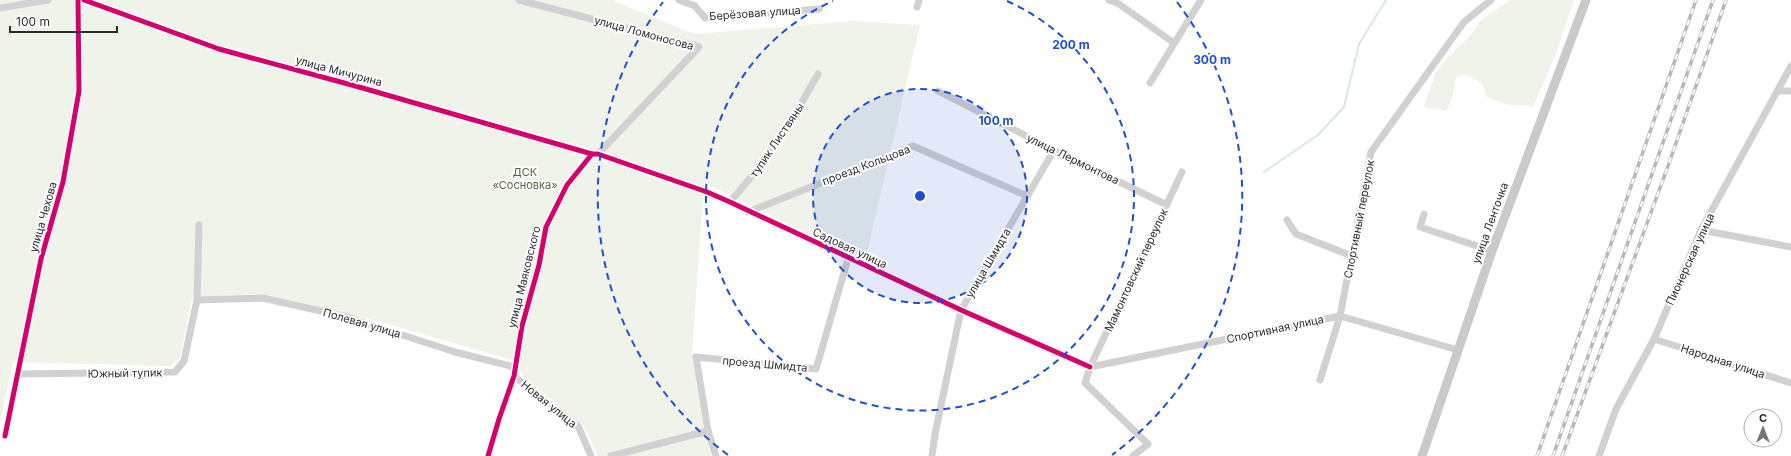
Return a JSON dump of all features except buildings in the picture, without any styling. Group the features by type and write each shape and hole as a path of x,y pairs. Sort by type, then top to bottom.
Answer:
{"main road":[{"name":"улица Ленточка","path":"1422,456 1492,251 1586,0"}],"street":[{"path":"0,8 48,0"},
{"name":"улица Чехова","path":"5,436 41,259 63,182 79,92 78,0"},
{"name":"улица Мичурина","path":"84,0 218,49 359,87 595,154"},
{"name":"улица Ломоносова","path":"519,0 699,47 595,154"},
{"path":"679,0 696,3"},
{"path":"1109,0 1119,4 1174,43"},
{"path":"1150,83 1201,0"},
{"name":"Спортивный переулок","path":"1320,380 1340,316 1371,152 1464,22 1491,0"},
{"name":"Берёзовая улица","path":"696,3 705,18 819,9"},
{"name":"Пионерская улица","path":"1599,456 1616,410 1654,339 1701,230 1791,66"},
{"name":"тупик Листвяны","path":"730,202 750,180 798,111 818,74"},
{"name":"улица Лермонтова","path":"938,91 1167,205"},
{"path":"1778,91 1791,91"},
{"name":"проезд Кольцова","path":"748,212 913,146 1027,196"},
{"name":"улица Шмидта","path":"932,456 934,434 961,310 1054,150"},
{"name":"Садовая улица","path":"595,154 707,192 961,310 1090,367"},
{"name":"улица Маяковского","path":"488,456 498,419 514,376 522,326 538,266 546,227 567,185 595,154"},
{"name":"Мамонтовский переулок","path":"1134,456 1148,444 1085,383 1090,367 1182,172"},
{"path":"1424,214 1420,226 1492,251"},
{"path":"1287,220 1296,234 1352,256"},
{"name":"Южный тупик","path":"18,374 175,372 184,361 197,300 199,225"},
{"path":"1701,230 1791,247"},
{"name":"проезд Шмидта","path":"708,431 696,357 816,369 848,258"},
{"name":"Полевая улица","path":"197,300 264,298 348,317 455,352 514,367 514,376"},
{"name":"Спортивная улица","path":"1090,367 1340,316 1458,350"},
{"name":"Народная улица","path":"1654,339 1791,383"},
{"name":"Новая улица","path":"514,376 578,426 591,456"},
{"path":"611,456 708,431 716,456"}],"green space":[{"name":"ДСК «Сосновка»","path":"0,0 612,0 694,34 853,21 920,25 865,261 704,183 692,353 704,431 711,456 597,456 583,425 524,378 516,361 381,322 263,294 192,297 180,358 171,366 13,362 0,422"},
{"path":"1510,0 1574,0 1555,56 1533,107 1507,104 1487,97 1482,83 1464,74 1456,77 1453,95 1447,110 1443,111 1424,106 1436,72 1448,57 1471,35 1479,22"}],"waterway":[{"path":"1264,172 1318,135 1344,107 1359,44 1386,0"}],"railway":[{"path":"1537,456 1696,0"},
{"path":"1553,456 1713,0"},
{"path":"1562,456 1668,166 1726,0"}],"cycle path":[{"path":"5,436 41,259 63,182 79,91 78,0"},
{"path":"84,0 219,49 359,87 592,154"},
{"path":"488,456 514,376 522,326 539,265 546,227 567,185 592,154 598,154 707,192 961,310 1090,367"}]}
